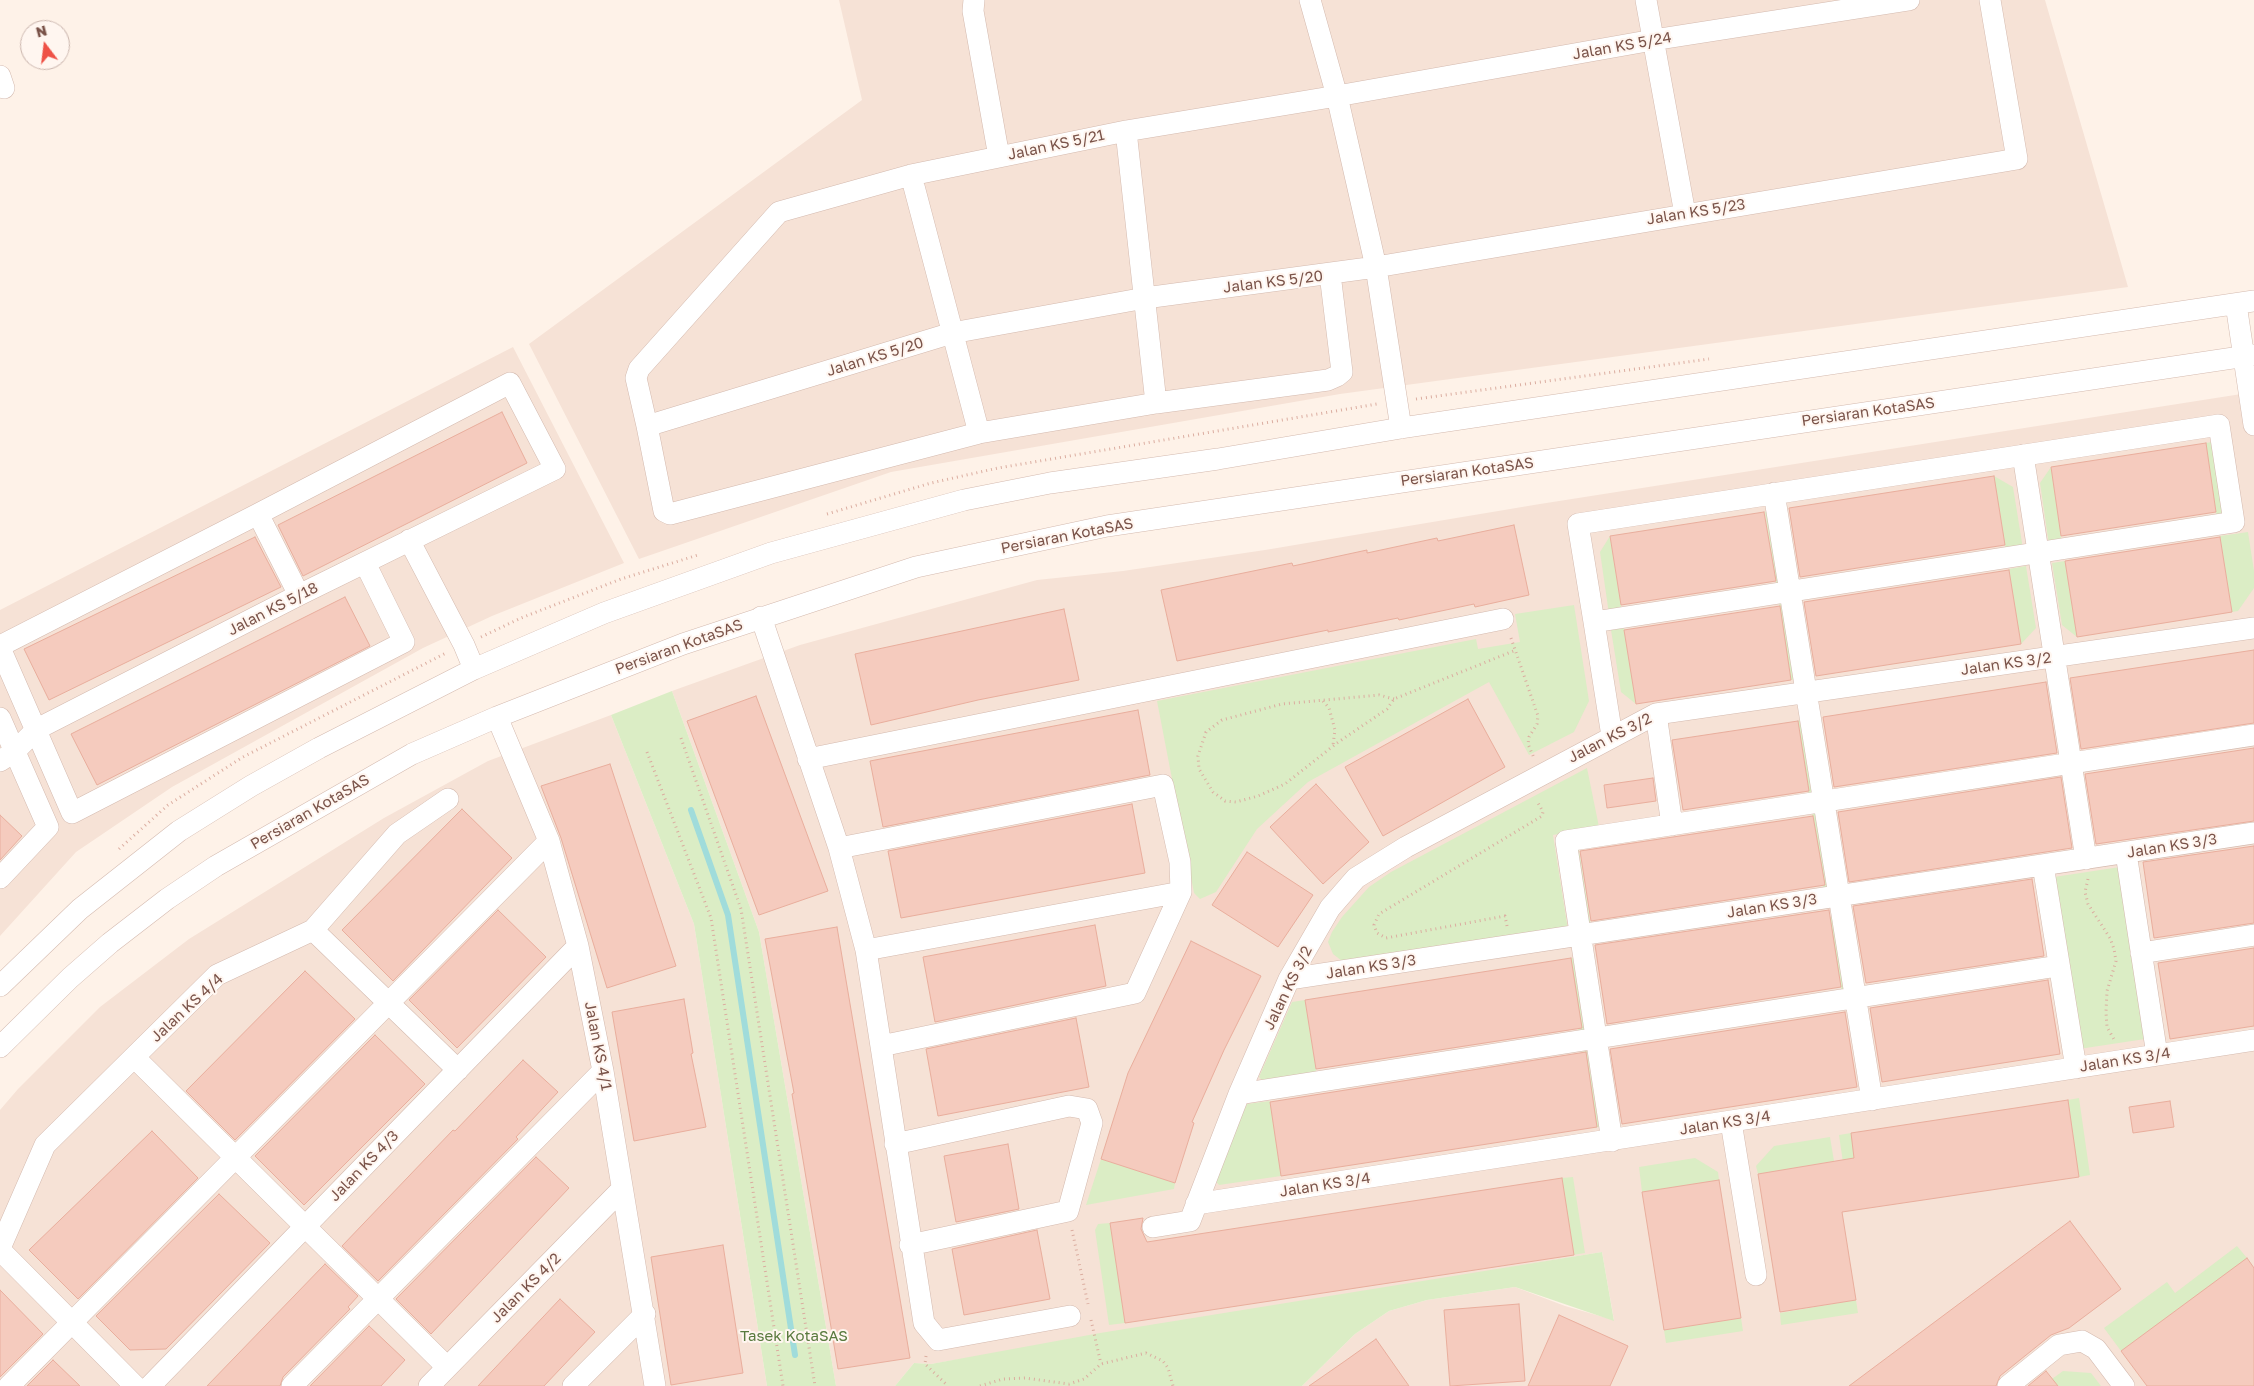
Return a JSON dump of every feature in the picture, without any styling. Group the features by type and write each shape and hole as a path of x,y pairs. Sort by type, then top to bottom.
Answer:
{"street":[{"path":"974,0 973,11 999,157"},
{"path":"1310,0 1337,96 1376,267 1401,428"},
{"path":"1646,0 1685,214"},
{"name":"Jalan KS 5/24","path":"1337,96 1653,40 1909,0"},
{"name":"Jalan KS 5/23","path":"1376,267 2017,160 1990,0"},
{"name":"Jalan KS 5/21","path":"647,426 636,378 638,369 779,212 911,176 999,157 1126,131 1337,96"},
{"path":"1126,131 1156,403"},
{"path":"911,176 979,433"},
{"name":"Jalan KS 5/20","path":"647,426 952,333 1144,298 1376,267"},
{"path":"647,426 664,511 670,514 979,433 1156,403 1328,380 1342,372 1330,274"},
{"path":"0,986 80,909 179,831 311,753 474,669 604,612 771,553 964,500 1050,483 1218,459 1401,428 2245,303 2254,425"},
{"name":"Persiaran KotaSAS","path":"0,1047 30,1014 70,978 110,943 175,893 216,866 412,754 497,716 683,644 916,567 1107,526 2249,356"},
{"name":"Jalan KS 5/18","path":"7,757 37,729 409,540 555,470 510,383 258,514"},
{"path":"1594,622 2234,522 2219,425 1578,524 1612,736"},
{"path":"2023,455 2086,859"},
{"path":"1774,493 1854,998 1872,1100"},
{"path":"299,595 258,514 0,647 72,813 404,642 365,563"},
{"path":"409,540 464,645 474,669"},
{"path":"761,618 839,848 866,950 910,1245 924,1323 938,1340 1083,1313"},
{"path":"808,759 1503,619"},
{"name":"Jalan KS 3/2","path":"1153,1228 1190,1221 1239,1094 1290,979 1330,908 1356,878 1406,847 1656,714 2254,628"},
{"path":"1656,714 1672,825"},
{"name":"Jalan KS 4/1","path":"497,716 549,841 578,946 603,1071 645,1314 655,1386"},
{"path":"0,718 7,757 48,827 0,878"},
{"path":"1612,1141 1566,842 2254,735"},
{"path":"839,848 1163,785 1180,862 1180,892 1135,993 881,1046"},
{"name":"Jalan KS 4/4","path":"0,1249 45,1145 217,975 314,930 396,834 448,799"},
{"name":"Jalan KS 3/3","path":"1290,979 2254,833"},
{"path":"9,1386 549,841"},
{"path":"2126,853 2157,1055"},
{"path":"2043,865 2076,1068"},
{"path":"866,950 1180,892"},
{"path":"314,930 458,1070"},
{"path":"2141,953 2254,935"},
{"name":"Jalan KS 4/3","path":"150,1386 578,946"},
{"path":"1239,1094 2058,966"},
{"name":"Jalan KS 3/4","path":"1196,1204 2254,1040"},
{"path":"134,1058 447,1367"},
{"path":"292,1386 603,1071"},
{"path":"895,1144 1069,1106 1087,1109 1092,1123 1068,1211 910,1245"},
{"path":"1731,1122 1756,1275"},
{"name":"Jalan KS 4/2","path":"429,1386 622,1189"},
{"path":"0,1249 135,1386"},
{"path":"573,1386 645,1314"},
{"path":"2008,1386 2059,1345 2082,1341 2096,1349 2124,1386"}],"path":[{"path":"1503,619 1516,650 1538,716 1538,724 1529,737 1528,744 1554,792 1537,801 1543,812 1542,816 1379,914 1375,920 1377,933 1386,938 1505,916 1511,946"},
{"path":"1394,699 1379,695 1282,704 1222,720 1206,732 1198,756 1199,770 1213,792 1225,801 1236,802 1264,793 1285,784 1333,745 1387,709 1394,699 1516,650"},
{"path":"1322,700 1329,708 1336,730 1333,745"},
{"path":"681,738 741,909 816,1386"},
{"path":"647,752 711,918 783,1386"},
{"path":"2086,859 2089,878 2085,892 2086,898 2114,949 2116,960 2106,998 2106,1022 2109,1031 2118,1043 2120,1061"},
{"path":"1068,1211 1083,1313 1101,1364"},
{"path":"938,1340 926,1350 924,1364 948,1386"},
{"path":"980,1386 1003,1379 1025,1378 1070,1384 1084,1379 1101,1364 1140,1354 1152,1354 1168,1368 1173,1386"}],"shaded area":[{"path":"839,0 2045,0 2128,287 1340,394 891,472 639,559 529,344 862,100"},
{"path":"513,347 624,563 492,616 423,648 172,787 76,852 0,936 0,610"},
{"path":"2254,392 2254,1386 1302,1386 1355,1334 1389,1311 1427,1300 1515,1287 1565,1306 1614,1320 1602,1252 931,1364 914,1363 895,1386 836,1386 759,932 672,691 800,645 1037,580 1123,571 1265,550 1540,504"},
{"path":"611,715 694,924 767,1386 0,1386 0,1110 18,1089 100,1007 189,939 384,818 488,761"}],"green space":[{"path":"2212,442 2223,518 2217,519 2206,443"},
{"path":"2051,467 2062,543 2049,545 2040,483"},
{"path":"1994,476 2013,487 2023,549 2006,552"},
{"path":"1771,511 1783,587 1777,588 1765,512"},
{"path":"2248,532 2254,571 2254,588 2238,611 2232,612 2220,536"},
{"path":"1610,536 1622,612 1609,614 1600,552"},
{"path":"2065,561 2077,637 2062,625 2052,563"},
{"path":"2026,566 2036,628 2021,644 2009,569"},
{"path":"1785,603 1797,679 1791,680 1779,604"},
{"path":"1574,605 1589,701 1574,732 1529,755 1489,682 1308,782 1257,829 1216,892 1200,899 1194,893 1157,701 1476,639 1478,649 1520,642 1515,614"},
{"path":"1624,628 1636,704 1621,692 1611,630"},
{"name":"Tasek KotaSAS","path":"672,691 759,932 836,1386 767,1386 694,924 611,715"},
{"path":"1803,720 1815,796 1809,797 1797,721"},
{"path":"1587,768 1599,827 1553,835 1568,930 1342,961 1333,954 1328,942 1332,932 1342,917 1369,887 1391,872"},
{"path":"1818,812 1830,888 1823,889 1812,813"},
{"path":"1579,850 1591,926 1585,927 1573,851"},
{"path":"2120,867 2145,1039 2079,1049 2054,877"},
{"path":"1830,917 1836,917 1848,992 1842,993"},
{"path":"1573,958 1585,1034 1579,1035 1567,959"},
{"path":"1305,1000 1317,1076 1265,1083 1259,1077 1292,1002"},
{"path":"1587,1051 1599,1127 1593,1128 1581,1052"},
{"path":"2079,1098 2090,1175 2079,1177 2068,1100"},
{"path":"1270,1101 1281,1176 1219,1185 1214,1179 1247,1104"},
{"path":"1851,1133 1862,1209 1850,1211 1839,1135"},
{"path":"1830,1137 1834,1161 1758,1174 1756,1166 1774,1146"},
{"path":"1695,1158 1718,1172 1719,1180 1642,1192 1639,1167"},
{"path":"1101,1159 1175,1183 1174,1189 1086,1205"},
{"path":"1573,1177 1585,1253 1573,1255 1562,1178"},
{"path":"1110,1223 1125,1323 1109,1325 1095,1230 1098,1224"},
{"path":"2237,1246 2247,1258 2121,1351 2104,1328 2167,1282 2175,1293"},
{"path":"1602,1252 1614,1321 1515,1287 1427,1300 1389,1311 1355,1334 1302,1386 895,1386 914,1363 931,1364 1100,1333"},
{"path":"1856,1300 1858,1313 1781,1325 1780,1313"},
{"path":"1741,1318 1743,1331 1666,1343 1664,1330"},
{"path":"2063,1371 2091,1373 2101,1386 2058,1386 2052,1379"}],"building":[{"path":"502,412 527,463 303,576 278,525"},
{"path":"2206,443 2216,512 2061,536 2051,467"},
{"path":"1994,476 2005,545 1800,577 1789,508"},
{"path":"1764,512 1776,581 1621,605 1610,536"},
{"path":"1514,525 1529,595 1475,607 1474,604 1399,620 1398,618 1328,632 1328,630 1177,661 1161,590 1292,563 1293,566 1367,550 1367,553 1437,538 1438,541"},
{"path":"255,537 281,587 49,700 24,649"},
{"path":"2220,537 2232,612 2077,637 2065,561"},
{"path":"2009,570 2021,644 1816,676 1804,602"},
{"path":"345,597 370,646 97,785 71,734"},
{"path":"1780,606 1791,680 1636,704 1624,630"},
{"path":"1064,609 1079,680 978,700 871,725 855,654"},
{"path":"2254,650 2254,723 2081,749 2070,678"},
{"path":"2046,682 2057,753 1834,787 1823,717"},
{"path":"756,696 828,891 759,915 687,721"},
{"path":"1468,699 1505,767 1383,836 1345,767"},
{"path":"1138,710 1150,775 883,827 870,761"},
{"path":"1798,721 1809,791 1683,810 1672,740"},
{"path":"2254,748 2254,821 2096,844 2085,774"},
{"path":"610,764 676,966 607,988 561,838 541,786"},
{"path":"2061,777 2072,848 1849,882 1838,812"},
{"path":"1653,778 1656,801 1607,808 1604,785"},
{"path":"1316,784 1369,842 1323,884 1270,827"},
{"path":"1132,804 1145,873 901,918 888,851"},
{"path":"462,809 512,858 393,981 342,930"},
{"path":"0,815 22,836 0,860"},
{"path":"1813,816 1825,885 1591,921 1580,851"},
{"path":"2254,846 2254,923 2154,938 2143,862"},
{"path":"1247,852 1313,895 1278,947 1212,905"},
{"path":"2032,879 2044,956 1866,983 1853,906"},
{"path":"498,910 546,957 457,1048 409,1000"},
{"path":"1829,910 1841,987 1607,1024 1595,945"},
{"path":"1095,925 1106,986 935,1022 923,957"},
{"path":"837,927 910,1358 838,1369 792,1094 794,1093 765,939"},
{"path":"1191,941 1261,976 1224,1050 1192,1122 1194,1123 1175,1183 1101,1159 1128,1073"},
{"path":"2254,948 2254,1026 2170,1039 2158,963"},
{"path":"1571,958 1582,1028 1316,1069 1305,1000"},
{"path":"305,971 355,1019 235,1140 186,1091"},
{"path":"2048,980 2060,1054 1882,1082 1870,1008"},
{"path":"684,999 693,1053 691,1054 706,1127 634,1141 612,1012"},
{"path":"1845,1012 1857,1087 1622,1124 1610,1049"},
{"path":"1076,1018 1089,1087 938,1116 926,1049"},
{"path":"375,1035 425,1084 304,1205 255,1156"},
{"path":"1586,1052 1597,1127 1281,1176 1270,1102"},
{"path":"523,1060 558,1092 516,1137 518,1139 378,1281 342,1246"},
{"path":"2068,1100 2079,1177 1842,1212 1856,1300 1780,1312 1758,1174 1854,1158 1851,1133"},
{"path":"2170,1101 2174,1127 2133,1133 2129,1107"},
{"path":"152,1131 198,1178 78,1299 29,1250"},
{"path":"1008,1144 1019,1209 956,1222 944,1156"},
{"path":"536,1157 569,1188 431,1334 396,1299"},
{"path":"1562,1178 1574,1255 1125,1323 1110,1223 1143,1218 1141,1229 1147,1242"},
{"path":"1719,1180 1741,1318 1664,1330 1642,1192"},
{"path":"219,1194 270,1243 166,1349 130,1350 96,1316"},
{"path":"2070,1221 2121,1289 2069,1328 2051,1335 2000,1376 1996,1386 1849,1386"},
{"path":"1037,1230 1050,1299 964,1315 952,1249"},
{"path":"723,1245 743,1373 671,1385 651,1257"},
{"path":"2247,1258 2254,1268 2254,1386 2147,1386 2121,1351"},
{"path":"325,1264 358,1296 348,1307 350,1309 283,1377 280,1386 207,1386"},
{"path":"0,1290 43,1334 0,1377"},
{"path":"560,1299 595,1332 544,1386 478,1386"},
{"path":"1519,1304 1525,1381 1450,1386 1444,1310"},
{"path":"1559,1315 1628,1346 1610,1386 1528,1386"},
{"path":"369,1326 405,1360 381,1386 310,1386"},
{"path":"1376,1339 1409,1386 1309,1386 1345,1361"},
{"path":"53,1360 80,1386 27,1386"},
{"path":"2046,1371 2058,1386 2028,1386"}],"waterway":[{"path":"691,810 728,915 795,1355"}]}
